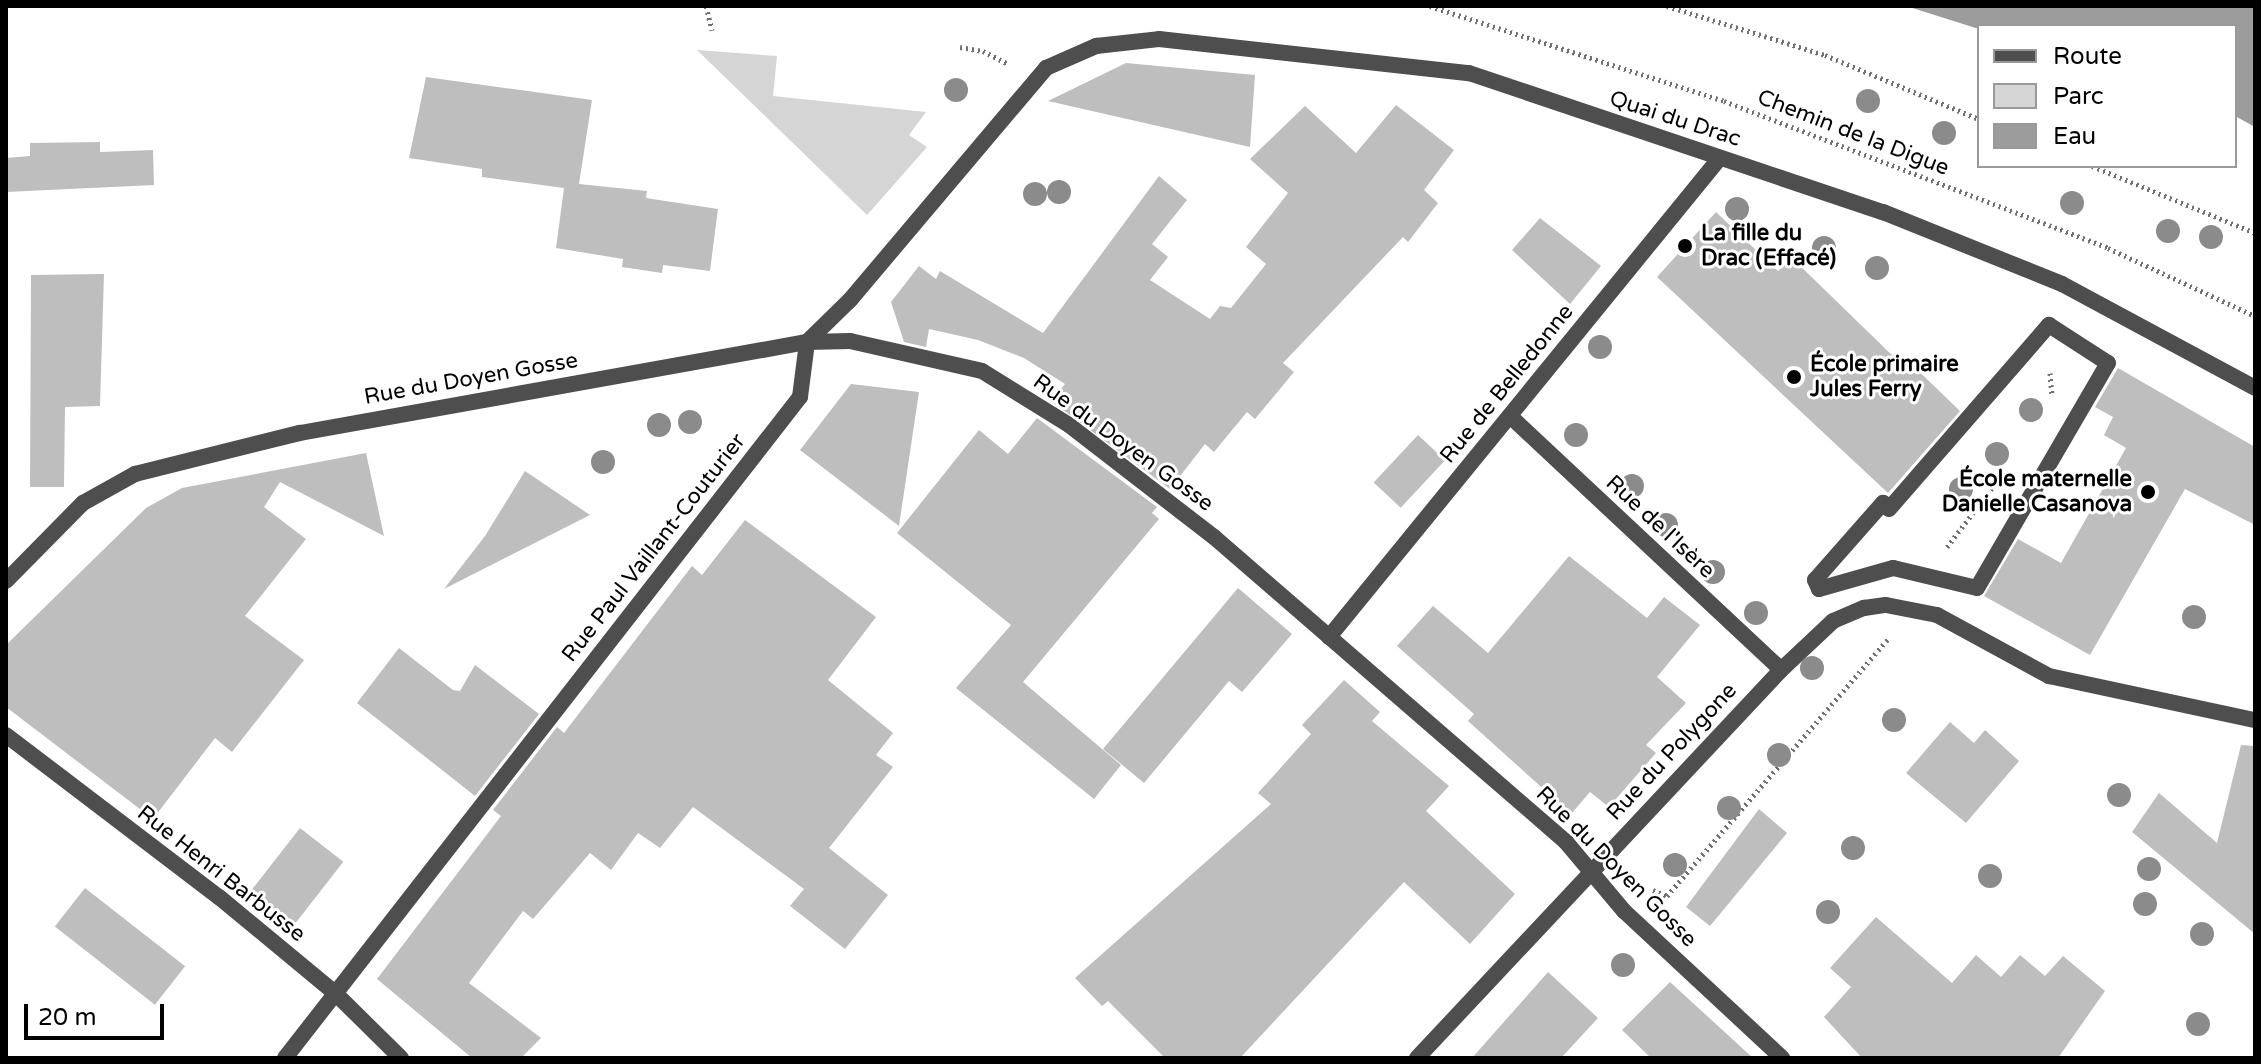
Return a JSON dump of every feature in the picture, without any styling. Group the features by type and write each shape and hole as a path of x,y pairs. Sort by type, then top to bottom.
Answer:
{"street":[{"name":"Quai du Drac","path":"1042,72 1096,46 1159,39 1469,73 1719,159 1768,170 1883,212 2062,284 2255,388"},
{"path":"807,342 850,300 1042,72"},
{"name":"Rue de Belledonne","path":"1329,637 1719,159"},
{"path":"2049,325 2108,363 1977,588 1893,568 1819,589 1815,580 1883,503 1889,509 2049,325"},
{"name":"Rue du Doyen Gosse","path":"6,581 83,503 135,474 315,430 807,342 850,341 982,371 1081,434 1214,537 1566,842 1624,911 1782,1058"},
{"name":"Rue Paul Vaillant-Couturier","path":"285,1058 800,397 807,342"},
{"name":"Rue de l'Isère","path":"1510,416 1781,670"},
{"name":"Rue du Polygone","path":"1417,1058 1570,889 1593,874 1781,670 1833,621 1886,605 1937,615 2049,676 2255,720"},
{"name":"Rue Henri Barbusse","path":"6,735 334,992 401,1058"}],"path":[{"path":"706,6 712,30"},
{"name":"Chemin de la Digue","path":"1430,6 1724,101 2108,248 2255,316"},
{"path":"1667,6 1825,55 1977,118"},
{"path":"960,47 983,51 1042,72"},
{"path":"2097,168 2255,233"}],"green space":[{"path":"697,50 777,56 773,96 926,112 909,135 927,147 867,215"}],"water":[{"path":"1906,6 2255,6 2255,127 2237,117 2237,24 1977,24 1977,28"}],"building":[{"path":"1126,63 1255,75 1250,147 1048,101"},
{"path":"426,77 592,100 579,184 647,191 646,198 718,209 710,271 663,265 662,273 622,267 623,259 556,248 564,188 482,177 482,169 409,158"},
{"path":"1396,105 1454,150 1424,190 1438,203 1408,242 1403,237 1283,363 1294,372 1255,419 1247,412 1214,452 1205,444 1170,489 1051,401 1065,384 1024,358 978,340 929,329 926,347 904,342 891,302 919,266 936,279 940,271 1043,333 1159,176 1187,200 1152,244 1168,257 1150,280 1210,319 1220,306 1231,308 1266,264 1246,247 1288,193 1250,159 1305,106 1356,153"},
{"path":"100,142 100,152 153,150 154,185 6,192 6,158 30,156 30,143"},
{"path":"1716,212 1778,271 1792,258 1898,361 1903,356 1960,411 1888,493 1657,277"},
{"path":"1540,218 1601,266 1570,304 1512,250"},
{"path":"104,274 100,406 65,407 64,487 30,487 31,275"},
{"path":"2118,368 2255,447 2255,525 2185,489 2090,655 1984,596 2018,539 2061,563 2126,448 2104,435 2113,417 2095,407"},
{"path":"851,384 919,392 899,526 800,450"},
{"path":"1037,418 1157,507 1152,513 1159,519 1023,682 1121,765 1094,799 956,688 1011,625 897,533 979,430 1008,454"},
{"path":"1418,435 1445,460 1401,508 1374,483"},
{"path":"366,453 384,536 280,482 264,507 306,539 245,616 304,660 232,752 215,738 153,819 6,707 6,645 146,508 182,488"},
{"path":"525,471 590,515 444,589 485,536"},
{"path":"745,520 876,617 828,680 893,733 876,755 893,767 829,848 888,895 845,949 790,906 804,889 693,807 660,848 638,833 611,870 590,853 533,919 523,911 469,983 541,1038 521,1058 472,1058 377,979 501,816 493,810 557,727 564,733 692,566 702,575"},
{"path":"1569,556 1647,618 1664,597 1700,625 1657,677 1686,703 1646,745 1656,753 1609,807 1590,792 1571,814 1468,721 1474,714 1397,646 1433,606 1488,653"},
{"path":"1238,588 1292,634 1242,692 1229,681 1144,783 1103,749"},
{"path":"399,648 453,690 460,691 475,665 539,714 475,796 357,703"},
{"path":"1344,680 1380,712 1372,721 1449,786 1426,811 1515,894 1470,944 1404,882 1240,1058 1165,1058 1108,1001 1102,1006 1075,978 1271,804 1258,793 1311,734 1302,725"},
{"path":"1950,722 1974,743 1985,730 2019,761 1966,823 1906,773"},
{"path":"2241,745 2255,746 2255,934 2132,832 2159,793 2217,843"},
{"path":"1759,809 1787,833 1710,926 1686,907"},
{"path":"300,828 343,862 293,926 250,893"},
{"path":"85,888 185,966 155,1005 55,927"},
{"path":"1876,917 1952,983 1976,955 2001,977 2020,955 2045,976 2063,956 2105,991 2058,1058 1862,1058 1824,1017 1851,987 1830,968"},
{"path":"1548,972 1598,1018 1561,1058 1472,1058"},
{"path":"1670,982 1753,1058 1651,1058 1622,1030"}],"place":[{"name":"La fille du Drac (Effacé)","path":"1685,246"},
{"name":"École primaire Jules Ferry","path":"1794,377"},
{"name":"École maternelle Danielle Casanova","path":"2148,492"}]}
